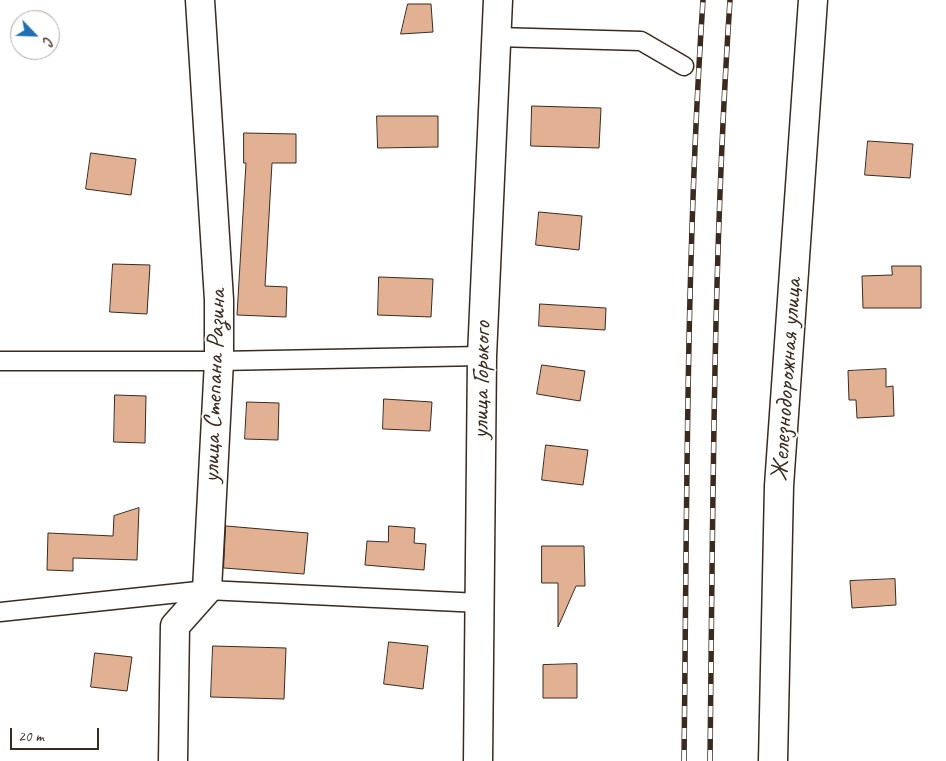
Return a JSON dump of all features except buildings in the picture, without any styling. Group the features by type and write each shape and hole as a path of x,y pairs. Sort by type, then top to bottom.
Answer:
{"street":[{"name":"улица Степана Разина","path":"200,0 219,300 219,361 207,590"},
{"name":"улица Горького","path":"478,761 482,356 498,0"},
{"name":"Железнодорожная улица","path":"773,761 779,486 813,0"},
{"path":"173,761 175,626 207,590"}],"lane":[{"path":"496,37 641,41 684,66"},
{"path":"0,361 219,361 482,356"},
{"path":"0,612 207,590 480,603"}],"railway":[{"path":"684,761 690,285 697,95 703,0"},
{"path":"710,761 717,285 724,95 730,0"}]}
